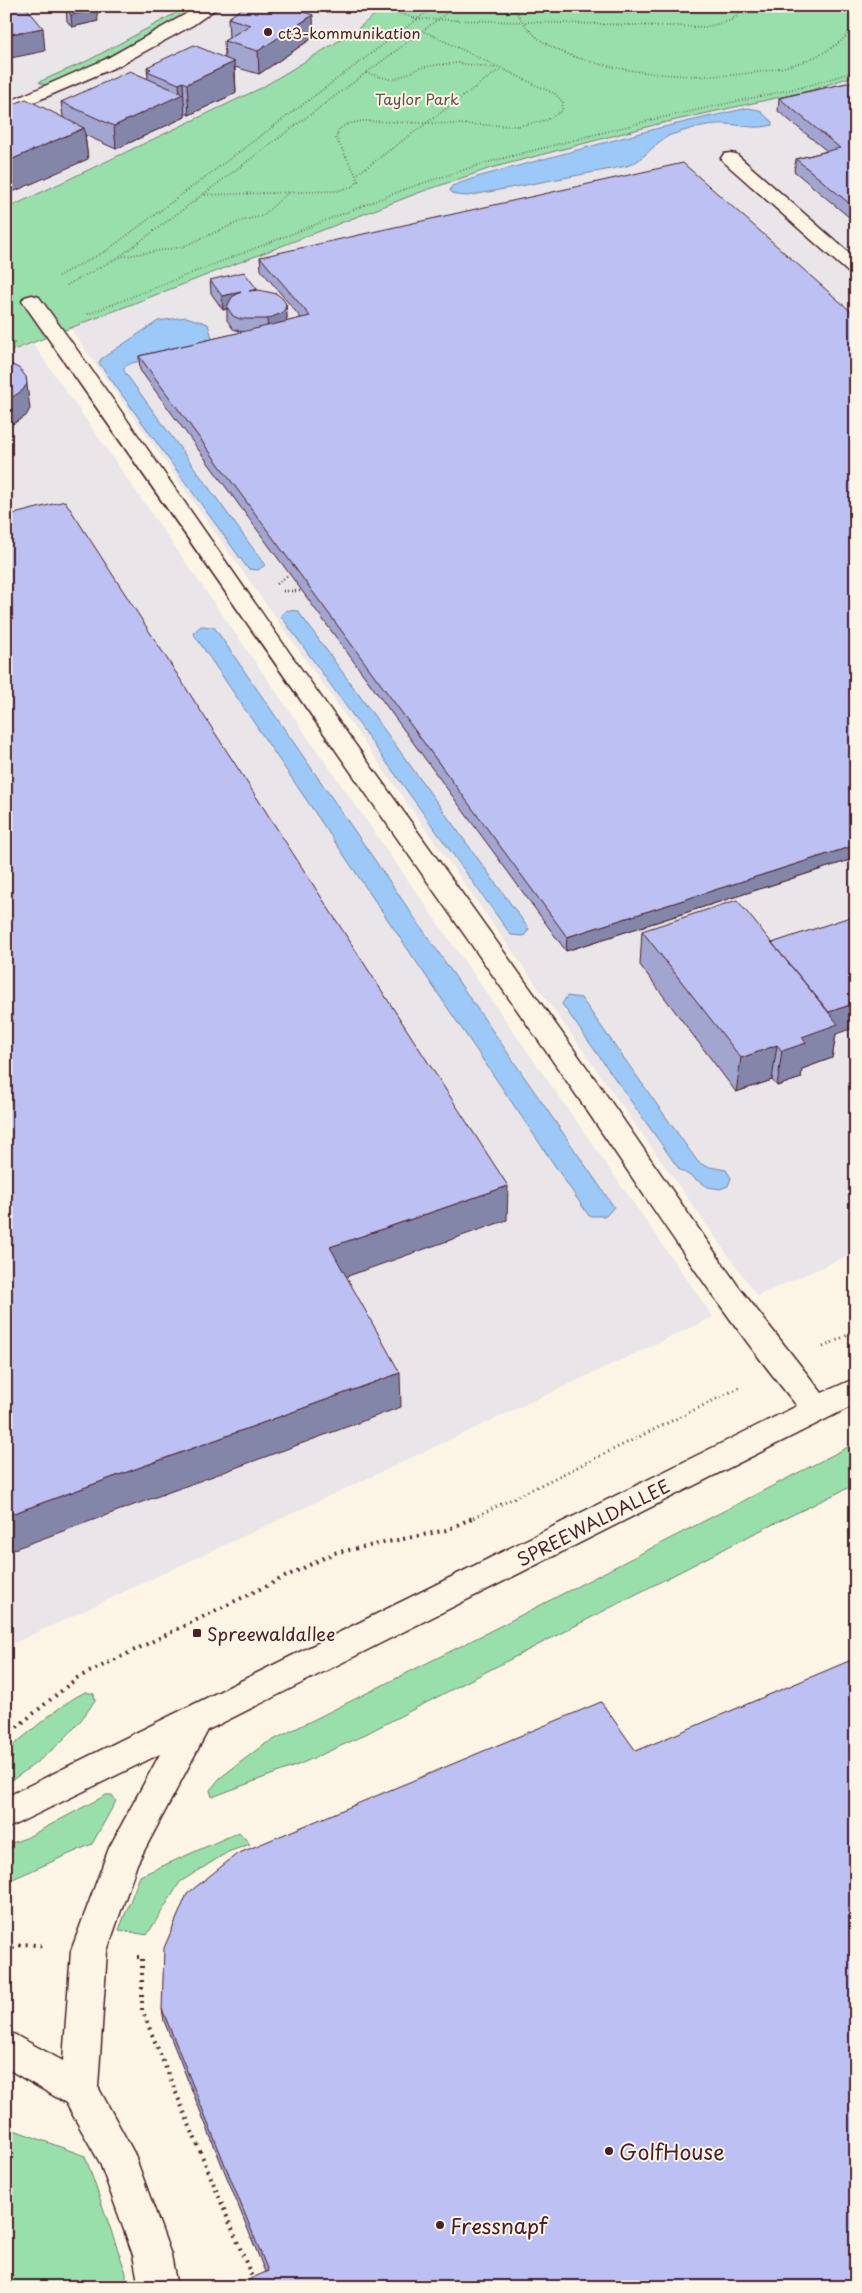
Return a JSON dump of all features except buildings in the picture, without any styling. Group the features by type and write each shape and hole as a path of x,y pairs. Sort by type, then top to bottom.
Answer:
{"street":[{"path":"6,109 118,60 166,36 212,6"},
{"path":"730,158 856,269"},
{"path":"32,301 53,328 240,598 627,1146 781,1368 817,1409"},
{"name":"SPREEWALDALLEE","path":"6,1814 856,1390"},
{"path":"79,2090 89,1951 121,1859 196,1720"},
{"path":"6,2048 79,2090 115,2153 152,2255 158,2287"}],"path":[{"path":"374,6 418,19 705,27 723,25 736,20 742,12 741,6"},
{"path":"58,277 106,251 435,6"},
{"path":"32,301 86,277 120,257 456,6"},
{"path":"513,6 521,22 547,44 592,62 647,74 706,76 764,71 812,58 846,38 856,23"},
{"path":"202,195 288,193 346,189 358,181 336,138 339,129 348,124 362,121 518,126 537,124 553,118 562,111 562,102 555,94 423,31"},
{"path":"366,73 393,80 420,68 436,65 480,65 500,69"},
{"path":"356,175 500,69"},
{"path":"6,346 408,188 477,166 651,120 807,86 856,71"},
{"path":"120,257 137,256 182,247 241,221 262,216 288,193"},
{"path":"6,1736 77,1678 334,1553 447,1530 856,1331"},
{"path":"142,1957 142,2010 256,2287"}],"shaded area":[{"path":"6,6 385,6 355,31 261,88 6,209"},
{"path":"856,76 856,1252 757,1296 70,328 418,193 491,168 658,124 812,90"},
{"path":"33,344 713,1317 6,1647 6,355"}],"green space":[{"path":"189,6 200,6 96,63 45,85 39,82 89,60"},
{"name":"Taylor Park","path":"385,6 856,6 856,75 812,90 658,124 491,168 418,193 6,353 6,209 261,88 355,31"},
{"path":"856,1443 856,1484 753,1534 354,1740 298,1765 212,1797 210,1790 220,1778 263,1745 461,1646"},
{"path":"85,1692 94,1694 95,1700 77,1725 44,1757 6,1784 6,1751 54,1712"},
{"path":"106,1795 112,1795 116,1801 92,1844 6,1882 6,1845 26,1838"},
{"path":"239,1832 250,1844 228,1852 180,1882 147,1935 119,1930 140,1876"},
{"path":"6,2127 85,2156 126,2273 126,2287 6,2287"}],"water":[{"path":"748,108 759,110 772,122 772,125 755,127 713,124 701,126 663,139 641,159 627,166 467,196 456,195 450,191 452,186 477,177 659,128"},
{"path":"186,317 208,324 212,338 197,349 132,363 124,367 124,371 265,565 258,570 248,569 99,363 101,359 158,321"},
{"path":"286,610 298,611 529,929 524,936 511,935 281,616"},
{"path":"201,626 214,627 614,1207 606,1216 589,1216 193,633"},
{"path":"567,996 581,998 698,1162 705,1166 726,1170 731,1178 728,1186 720,1189 708,1187 679,1169 562,1004"}],"place":[{"name":"ct3-kommunikation","path":"268,32"},
{"name":"Spreewaldallee","path":"197,1633"},
{"name":"GolfHouse","path":"609,2151"},
{"name":"Fressnapf","path":"440,2225"}]}
